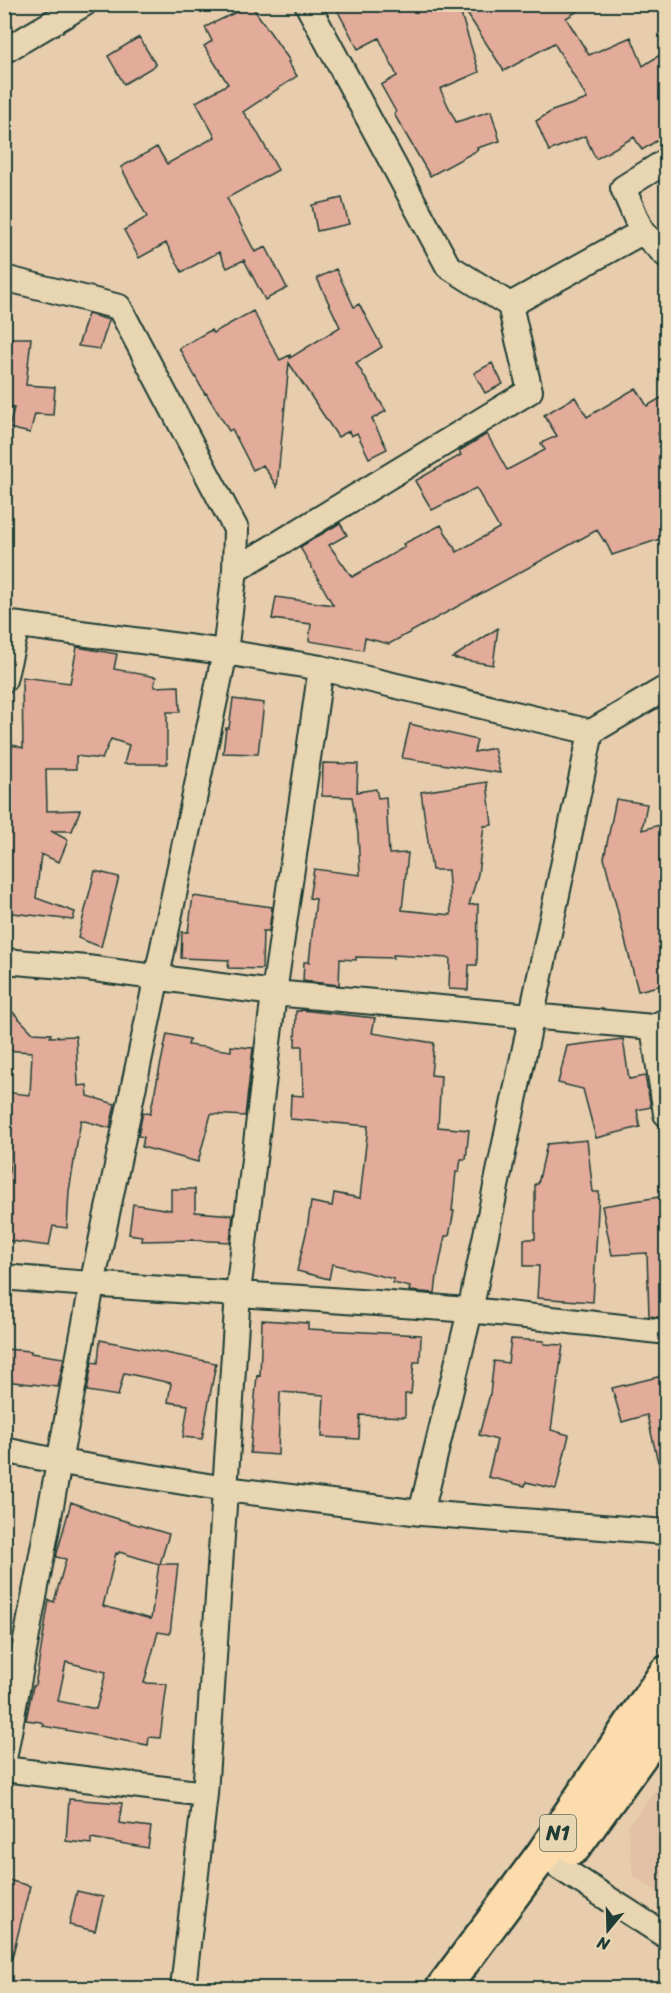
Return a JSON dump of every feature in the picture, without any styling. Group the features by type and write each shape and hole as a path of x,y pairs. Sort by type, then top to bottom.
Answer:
{"highway":[{"name":"N1","path":"443,1989 543,1854 666,1673"},
{"name":"N1","path":"469,1989 666,1720"}],"street":[{"path":"4,51 84,4"},
{"path":"235,570 530,391 510,305 448,266 307,4"},
{"path":"666,161 623,188 642,232 666,255"},
{"path":"510,305 642,232"},
{"path":"4,278 119,307 237,529 235,570 225,652 92,1285 4,1760"},
{"path":"4,680 11,624 225,652 321,668 591,732 666,688"},
{"path":"183,1989 205,1794 238,1293 274,993 321,668"},
{"path":"421,1513 470,1311 591,732"},
{"path":"4,961 87,968 274,993 531,1016 660,1024 666,1114"},
{"path":"4,1277 470,1311 666,1332"},
{"path":"4,1450 61,1462 226,1489 421,1513 666,1532"},
{"path":"4,1769 205,1794"},
{"path":"560,1867 666,1936"}],"shaded area":[{"path":"666,1777 666,1898 633,1875 628,1826"}],"building":[{"path":"334,4 458,4 479,72 440,89 456,122 491,111 500,141 477,148 478,150 430,176 394,114 396,112 381,85 397,76 379,38 358,49"},
{"path":"461,4 590,4 566,18 589,55 631,37 643,66 666,51 666,135 642,150 634,137 596,159 585,136 549,151 536,121 552,111 587,99 579,84 554,43 504,71"},
{"path":"251,5 290,61 288,62 297,76 243,112 256,130 278,170 227,198 255,252 266,247 287,288 265,300 244,260 227,268 219,252 182,272 166,243 139,258 124,230 147,217 121,167 157,147 167,164 215,137 196,102 228,84 204,46 212,41 205,27"},
{"path":"139,37 156,65 124,84 108,56"},
{"path":"342,198 349,224 317,231 312,205"},
{"path":"336,269 354,307 359,304 382,347 356,363 386,411 372,419 387,449 369,458 357,433 351,436 349,431 338,437 289,363 277,487 263,465 253,470 232,429 229,431 179,348 253,311 280,360 290,355 290,358 340,327 317,278"},
{"path":"88,314 109,320 100,349 78,346"},
{"path":"4,338 31,338 26,385 55,387 53,415 35,414 30,433 9,428 14,408 4,408"},
{"path":"492,363 503,384 485,393 474,373"},
{"path":"636,388 647,406 666,395 666,428 658,433 666,449 666,537 612,555 597,530 389,644 365,638 363,650 309,641 311,624 272,619 276,597 333,605 300,547 340,523 347,535 329,545 352,577 405,547 403,544 441,525 457,552 499,528 476,488 432,510 415,481 461,455 459,451 487,434 507,470 545,450 541,443 557,436 544,415 575,397 587,417"},
{"path":"498,628 493,665 452,658"},
{"path":"77,647 117,654 114,669 156,677 154,687 179,686 180,712 167,712 167,764 124,764 129,745 111,739 102,759 76,756 76,769 46,769 47,811 80,810 72,831 51,831 68,840 59,862 41,854 36,898 75,912 73,920 4,912 4,772 13,745 23,748 22,677 70,683"},
{"path":"233,699 264,703 258,754 223,753"},
{"path":"410,724 477,740 474,752 494,748 500,773 402,758"},
{"path":"323,763 358,764 357,792 376,789 378,798 386,797 389,854 408,853 402,910 451,915 448,870 432,870 421,792 487,782 492,825 484,826 478,874 469,905 478,904 477,965 469,965 468,990 449,989 450,958 393,955 393,958 340,959 339,985 303,981 304,962 309,962 316,899 309,898 314,869 360,875 358,834 352,797 322,796"},
{"path":"616,799 647,804 642,830 663,824 666,839 666,984 638,991 604,858"},
{"path":"95,871 119,877 101,947 78,938"},
{"path":"193,896 272,907 269,931 263,931 262,969 228,968 229,960 181,958 182,932 188,932"},
{"path":"4,1003 33,1033 51,1034 50,1037 76,1036 78,1086 87,1085 88,1096 115,1104 110,1128 81,1120 69,1191 67,1228 53,1226 49,1246 4,1240 4,1177 9,1177 10,1125 4,1125 4,1092 30,1095 32,1052 4,1050"},
{"path":"296,1011 375,1018 372,1033 434,1043 431,1075 441,1076 438,1127 469,1130 466,1159 461,1159 459,1172 456,1172 452,1211 454,1211 449,1236 445,1236 435,1293 409,1291 410,1287 393,1283 394,1279 332,1264 329,1279 297,1271 311,1202 332,1206 334,1193 360,1198 368,1126 290,1119 291,1095 303,1096 302,1046 295,1046"},
{"path":"167,1034 190,1039 188,1045 231,1051 231,1046 253,1048 245,1116 211,1114 198,1162 142,1147 144,1137 138,1136 143,1112 150,1114"},
{"path":"623,1039 629,1079 645,1076 651,1107 637,1110 640,1127 596,1138 583,1089 558,1083 567,1046"},
{"path":"587,1140 593,1192 599,1192 593,1302 537,1298 539,1266 524,1266 524,1239 535,1239 535,1184 538,1184 547,1144"},
{"path":"171,1189 195,1189 195,1212 233,1215 230,1242 141,1241 142,1236 129,1234 133,1204 171,1210"},
{"path":"666,1196 666,1318 649,1316 647,1253 612,1255 602,1206"},
{"path":"262,1320 308,1323 308,1329 421,1335 420,1362 414,1362 411,1394 405,1394 405,1417 360,1415 359,1439 322,1437 324,1395 280,1392 278,1455 250,1453 257,1375 260,1376"},
{"path":"511,1339 563,1345 551,1430 569,1435 556,1489 526,1482 525,1486 488,1477 497,1440 479,1435 490,1394 494,1361 508,1363"},
{"path":"100,1340 216,1363 202,1439 183,1437 188,1405 168,1402 171,1383 124,1373 118,1396 87,1391 92,1362 98,1363"},
{"path":"4,1349 31,1351 31,1353 64,1358 58,1387 4,1381"},
{"path":"666,1375 666,1461 658,1462 647,1415 622,1422 612,1388"},
{"path":"71,1502 105,1515 169,1534 160,1564 178,1564 170,1634 158,1632 144,1683 167,1684 160,1738 149,1737 148,1745 43,1726 41,1722 26,1720 33,1686 35,1686 49,1600 54,1602 66,1559 56,1557","holes":["116,1553 159,1564 151,1619 103,1606","66,1662 106,1672 96,1709 58,1701"]},
{"path":"69,1799 122,1803 119,1823 151,1827 148,1848 91,1838 91,1844 66,1841"},
{"path":"8,1880 30,1886 12,1958 4,1957 4,1895"},
{"path":"77,1891 103,1897 95,1931 69,1925"}]}
